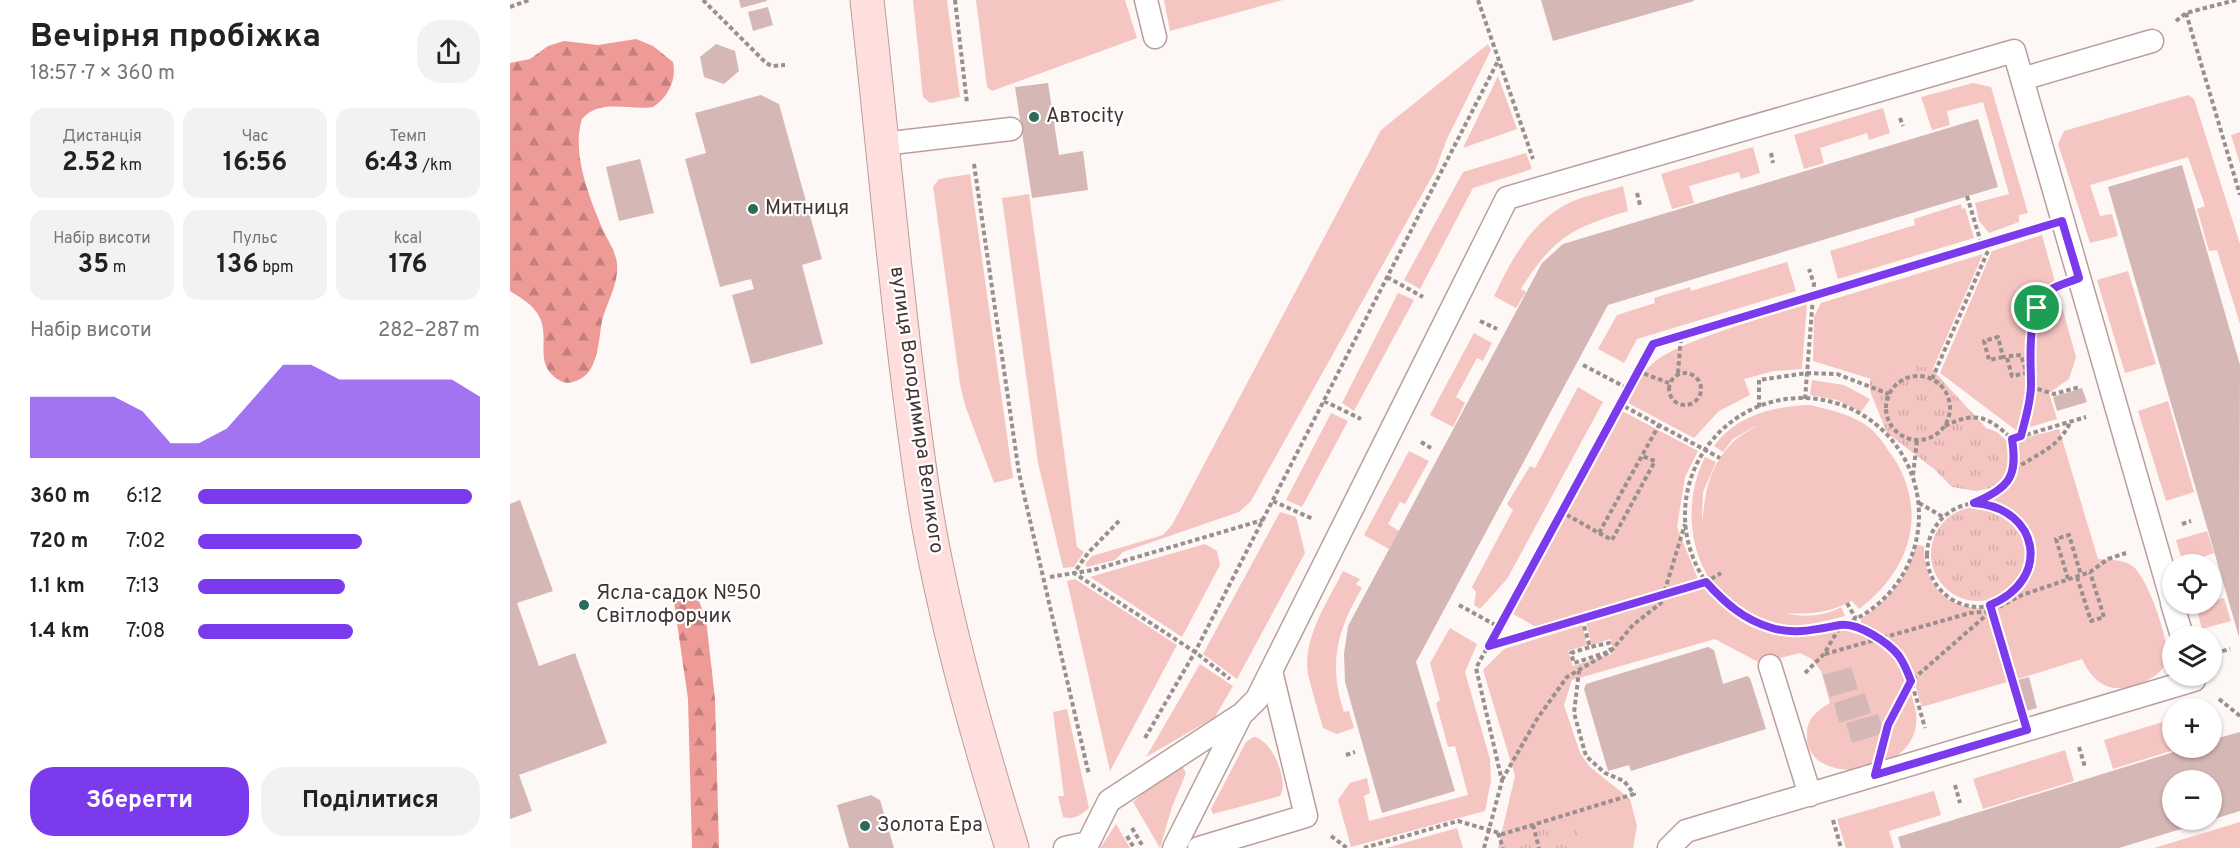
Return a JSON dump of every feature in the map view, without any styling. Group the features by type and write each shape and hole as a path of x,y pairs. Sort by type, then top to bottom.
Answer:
{"main road":[{"name":"вулиця Володимира Великого","path":"867,0 924,492 951,632 974,725 1012,848"}],"lane":[{"path":"1146,0 1155,37"},
{"path":"2022,79 2152,40"},
{"path":"1174,848 1249,707 1271,671 1507,198 2014,51 2162,566"},
{"path":"883,144 1011,129"},
{"path":"1770,666 1810,795"},
{"path":"1199,848 1306,816 1271,671"},
{"path":"1669,848 1686,831 2174,686"},
{"path":"1065,848 1088,843 1109,801 1249,707"}],"path":[{"path":"510,7 529,0"},
{"path":"703,0 766,63 772,66 785,65"},
{"path":"955,0 970,133 1019,473 1094,796 1119,821 1134,848"},
{"path":"1478,0 1543,188"},
{"path":"2236,0 2186,13 2240,195"},
{"path":"1143,741 1195,652 1499,58"},
{"path":"1967,196 1982,246"},
{"path":"1502,781 1476,668 1618,403 1653,344 2062,221"},
{"path":"1932,379 1991,243"},
{"path":"1805,399 1814,284 1809,269"},
{"path":"1387,277 1450,312"},
{"path":"2021,436 2031,387 2030,359 2037,308 2047,292 2079,278"},
{"path":"1477,320 1497,329"},
{"path":"1678,374 1681,335"},
{"path":"2026,373 2012,376 2005,357 1998,337 1984,341 1989,360 2005,357 2021,355 2031,387"},
{"path":"1583,365 1628,388"},
{"path":"1637,371 1669,383"},
{"path":"1690,373 1699,380 1701,391 1697,400 1687,405 1676,403 1669,395 1669,383 1678,374 1690,373"},
{"path":"1759,407 1759,380 1807,373 1837,374 1889,394"},
{"path":"1914,376 1932,379 1947,396 1950,406 1944,426 1937,434 1917,440 1906,438 1890,425 1886,415 1889,394 1903,379 1914,376"},
{"path":"2031,387 2054,394 2108,379"},
{"path":"1484,848 1502,781 1537,719 1567,677 1611,651 1633,625 1661,603 1685,523 1687,493 1694,471 1705,450 1720,432 1738,417 1782,400 1805,399 1833,403 1859,413 1882,429 1900,451 1913,476 1919,503 1918,531 1911,558 1898,583 1879,604 1856,619 1830,629 1801,632 1774,629 1724,603 1706,582 1694,561 1685,523"},
{"path":"1323,401 1390,433"},
{"path":"1618,403 1720,458"},
{"path":"2012,439 2117,409"},
{"path":"1944,426 1971,416 1985,419 1999,426 2012,439 2014,469"},
{"path":"1974,503 1991,504 2007,511 2020,523 2028,538 2031,555 2028,573 2019,587 2006,599 1990,605 1973,606 1957,602 1943,592 1933,579 1927,563 1928,546 1933,530 1943,517 1958,507 1974,503 2002,489 2014,469 2062,439 2070,422"},
{"path":"1599,533 1659,425"},
{"path":"1913,476 1917,440"},
{"path":"1560,511 1612,540 1655,461 1642,456"},
{"path":"1273,501 1340,532"},
{"path":"1919,503 1943,517"},
{"path":"1050,577 1094,570 1263,520"},
{"path":"1074,573 1088,553 1119,521"},
{"path":"2068,579 2056,539 2069,535 2091,621 2104,617 2090,572"},
{"path":"1875,775 1888,725 1911,681 1991,611 2022,595 2090,572 2108,559 2156,545"},
{"path":"1074,573 1195,652 1249,707"},
{"path":"1489,646 1706,582 1721,573"},
{"path":"1847,603 1856,619"},
{"path":"1459,605 1499,627"},
{"path":"1990,605 2027,730"},
{"path":"1824,654 1970,613 1991,611"},
{"path":"1582,619 1590,647"},
{"path":"1841,625 1857,628 1879,640 1900,657 1911,681 1934,758"},
{"path":"1786,715 1798,679 1824,654 1841,625"},
{"path":"1609,643 1611,651 1574,663 1571,653 1609,643"},
{"path":"2222,651 2230,649"},
{"path":"1364,848 1458,821 1503,834 1634,794 1624,781 1605,773 1586,756 1574,713 1579,671"},
{"path":"2078,743 2085,767"},
{"path":"1346,755 1355,752"},
{"path":"1954,781 1960,803"},
{"path":"1129,823 1144,848"},
{"path":"1533,825 1539,848"},
{"path":"1498,833 1503,848"}],"green space":[{"path":"913,0 947,0 960,97 930,103 923,97"},
{"path":"976,0 1125,0 1137,38 992,91 987,87"},
{"path":"1164,0 1283,0 1170,31"},
{"path":"636,39 653,46 673,62 674,75 667,93 653,107 606,107 589,113 582,119 579,132 580,161 598,218 615,255 617,271 602,321 593,364 580,379 567,383 551,374 546,367 543,327 537,313 527,302 510,291 510,63 530,59 548,46 564,41 598,45"},
{"path":"1488,44 1491,50 1447,139 1435,171 1251,501 1239,512 1123,552 1115,560 1087,567 1085,564 1092,556 1163,535 1172,525 1381,130"},
{"path":"1498,76 1517,129 1463,148"},
{"path":"1973,83 1991,87 2028,213 2019,215 2019,222 1989,233 1979,221 1975,203 2009,194 1983,102 1947,111 1950,125 1932,130 1921,97"},
{"path":"2188,95 2194,99 2240,244 2240,324 2217,250 2209,251 2197,209 2205,206 2188,157 2090,185 2100,216 2112,214 2118,236 2090,243 2058,144 2064,131"},
{"path":"1883,108 1890,133 1869,140 1867,133 1820,148 1824,163 1804,169 1794,135"},
{"path":"2240,132 2240,164 2231,135"},
{"path":"1753,147 1760,173 1741,179 1739,172 1689,186 1694,203 1672,209 1661,174"},
{"path":"1526,153 1532,169 1473,188 1420,289 1404,280 1463,172"},
{"path":"970,174 1013,478 994,483 965,405 960,384 933,187 939,179"},
{"path":"1623,186 1628,211 1592,223 1565,237 1554,246 1521,289 1526,292 1516,308 1494,296 1522,245 1552,213 1572,202"},
{"path":"1029,194 1077,547 1084,552 1074,567 1063,568 1038,463 1002,198"},
{"path":"1961,204 1962,209 1965,208 1974,238 1838,279 1830,251 1915,225 1914,219"},
{"path":"2042,235 2076,357 2069,379 2049,393 2057,419 2017,431 1940,373 1992,251"},
{"path":"1983,254 1931,373 1884,383 1813,361 1814,317 1821,303"},
{"path":"1787,262 1796,291 1637,339 1624,363 1598,349 1617,315 1655,303 1654,298 1690,287 1691,291"},
{"path":"2128,271 2156,364 2125,373 2097,280"},
{"path":"1398,293 1414,300 1354,411 1342,403"},
{"path":"1807,304 1802,369 1774,371 1744,379 1750,395 1719,411 1694,438 1628,403 1644,372 1664,355 1702,338"},
{"path":"1474,333 1492,343 1483,361 1477,358 1456,397 1465,403 1453,427 1430,415"},
{"path":"1904,365 1931,368 1986,428 1997,432 2009,443 2010,465 1998,487 1976,491 1952,487 1934,469 1887,433 1870,391 1870,377"},
{"path":"1812,380 1844,385 1870,399 1861,412 1837,400 1810,395"},
{"path":"1578,387 1603,402 1507,579 1480,609 1474,605 1476,592 1472,587 1513,510 1507,504 1530,466 1535,468"},
{"path":"2168,401 2194,492 2166,501 2138,411"},
{"path":"1811,405 1857,420 1876,434 1893,457 1904,478 1910,499 1912,519 1909,539 1902,559 1877,594 1859,609 1852,601 1820,612 1786,613 1814,615 1841,607 1845,616 1823,622 1786,625 1757,619 1734,605 1715,587 1702,564 1694,538 1692,511 1695,483 1705,457 1716,462 1703,492 1702,523 1707,489 1719,460 1734,441 1757,425 1733,439 1723,452 1714,446 1723,435 1757,414 1783,407"},
{"path":"1622,411 1698,451 1685,477 1677,527 1698,579 1538,628 1513,614"},
{"path":"1331,413 1348,421 1302,507 1286,500"},
{"path":"2059,429 2098,559 2121,561 2134,567 2146,585 2158,613 2162,628 2162,669 2155,676 2135,685 2116,688 2100,683 2082,659 2018,679 1997,607 2024,587 2031,575 2034,561 2033,547 2028,534 2010,512 1985,501 2003,491 2014,477 2018,460 2016,440"},
{"path":"1409,451 1429,461 1405,504 1400,502 1388,524 1399,531 1389,549 1364,535"},
{"path":"1978,507 1996,511 2011,521 2021,536 2025,554 2021,572 2011,587 1996,597 1978,601 1960,597 1945,587 1935,572 1931,554 1935,536 1945,521 1960,511"},
{"path":"1280,512 1296,517 1305,553 1237,679 1203,654"},
{"path":"2207,531 2214,553 2180,554 2176,540"},
{"path":"1205,544 1217,551 1220,565 1182,637 1090,577"},
{"path":"1916,545 1924,546 1928,573 1940,592 1959,604 1986,609 2007,682 1922,707 1909,666 1898,647 1889,639 1861,624 1861,619 1896,587 1908,568"},
{"path":"1343,571 1360,579 1356,584 1362,588 1346,618 1336,663 1339,695 1344,712 1349,711 1354,728 1337,734 1323,728 1308,674 1307,661 1312,634"},
{"path":"1075,579 1177,645 1110,771 1067,581"},
{"path":"1704,588 1738,619 1763,631 1799,635 1840,630 1870,638 1881,645 1890,653 1903,672 1915,708 1915,731 1904,749 1887,762 1866,769 1844,769 1824,764 1811,752 1807,734 1811,719 1830,703 1821,671 1812,659 1800,653 1760,663 1715,639 1572,680 1564,705 1580,753 1590,767 1630,799 1637,826 1633,848 1498,848 1515,776 1483,670 1504,649 1582,625 1587,645 1568,651 1573,666 1614,653 1610,639 1592,645 1586,623"},
{"path":"685,589 697,596 706,619 715,699 719,848 692,848 688,699 674,602 675,595"},
{"path":"2224,598 2231,621 2213,626 2201,626 2198,614 2222,614 2222,599"},
{"path":"1450,628 1477,644 1465,672 1490,759 1491,781 1485,811 1351,847 1338,800 1350,783 1367,778 1370,793 1364,796 1369,821 1468,795 1455,746 1448,747 1436,703 1440,700 1430,663"},
{"path":"1200,664 1233,686 1215,717 1146,757"},
{"path":"1067,709 1089,808 1071,818 1063,817 1058,796 1064,796 1053,712"},
{"path":"2162,722 2162,754 2113,769 2104,740"},
{"path":"1253,737 1266,744 1277,761 1283,781 1280,796 1213,814 1211,809 1246,742"},
{"path":"2065,750 2074,781 1983,809 1973,779"},
{"path":"1181,764 1186,773 1172,807 1160,848 1133,802"},
{"path":"1934,791 1941,815 1889,831 1894,848 1846,848 1837,819"},
{"path":"1572,817 1581,848 1506,848 1503,838"},
{"path":"2240,822 2240,848 2154,848 2214,830 2222,830 2222,827"},
{"path":"1116,824 1130,848 1100,848"},
{"path":"1457,828 1463,848 1386,848"}],"building":[{"path":"739,0 767,0 767,1 741,8"},
{"path":"1541,0 1694,0 1694,1 1553,41"},
{"path":"768,7 773,25 753,31 748,12"},
{"path":"716,44 735,51 739,71 724,84 704,77 700,57"},
{"path":"1048,83 1059,155 1083,151 1088,190 1032,198 1015,87"},
{"name":"Митниця","path":"761,95 779,104 822,259 802,265 823,344 751,364 732,295 754,289 751,279 720,287 685,159 706,153 695,113"},
{"path":"1978,119 1998,187 1608,305 1416,662 1455,791 1382,813 1345,682 1344,654 1348,626 1542,263 1563,244"},
{"path":"640,159 654,213 619,221 606,167"},
{"path":"2182,165 2240,365 2239,637 2222,579 2222,554 2215,554 2108,187"},
{"path":"2082,388 2087,402 2057,411 2053,397"},
{"path":"520,500 553,591 517,603 539,666 575,653 607,743 519,775 532,811 510,819 510,504"},
{"path":"1708,647 1714,650 1723,684 1747,676 1750,678 1766,729 1631,771 1629,765 1608,771 1584,689 1586,684"},
{"path":"1851,667 1858,689 1830,697 1823,675"},
{"path":"2029,677 2037,708 2023,712 2014,681"},
{"path":"1865,693 1871,713 1839,723 1834,703"},
{"path":"1878,714 1884,733 1852,743 1846,723"},
{"path":"2240,732 2240,811 2222,817 2222,770 2162,770 2162,830 2178,830 2119,848 1901,848 1898,837 2162,756 2162,758 2222,758 2222,737"},
{"name":"Золота Ера","path":"871,795 880,800 894,848 849,848 837,805"}],"place":[{"name":"Автоcity","path":"1034,117"},
{"name":"Митниця","path":"753,209"},
{"name":"Ясла-садок №50 Світлофорчик","path":"584,605"},
{"name":"Золота Ера","path":"865,826"}],"route":[{"path":"2062,221 2079,278 2047,292 2037,308 2032,332 2031,387 2021,436 2012,439 2014,469 2002,489 1974,503 1991,504 2007,511 2020,523 2028,538 2031,555 2028,573 2019,587 2006,599 1990,605 2027,730 1875,775 1888,725 1911,681 1900,657 1889,645 1857,628 1841,625 1830,629 1801,632 1774,629 1748,619 1724,603 1706,582 1489,646 1618,403 1653,344 2062,221"}]}
